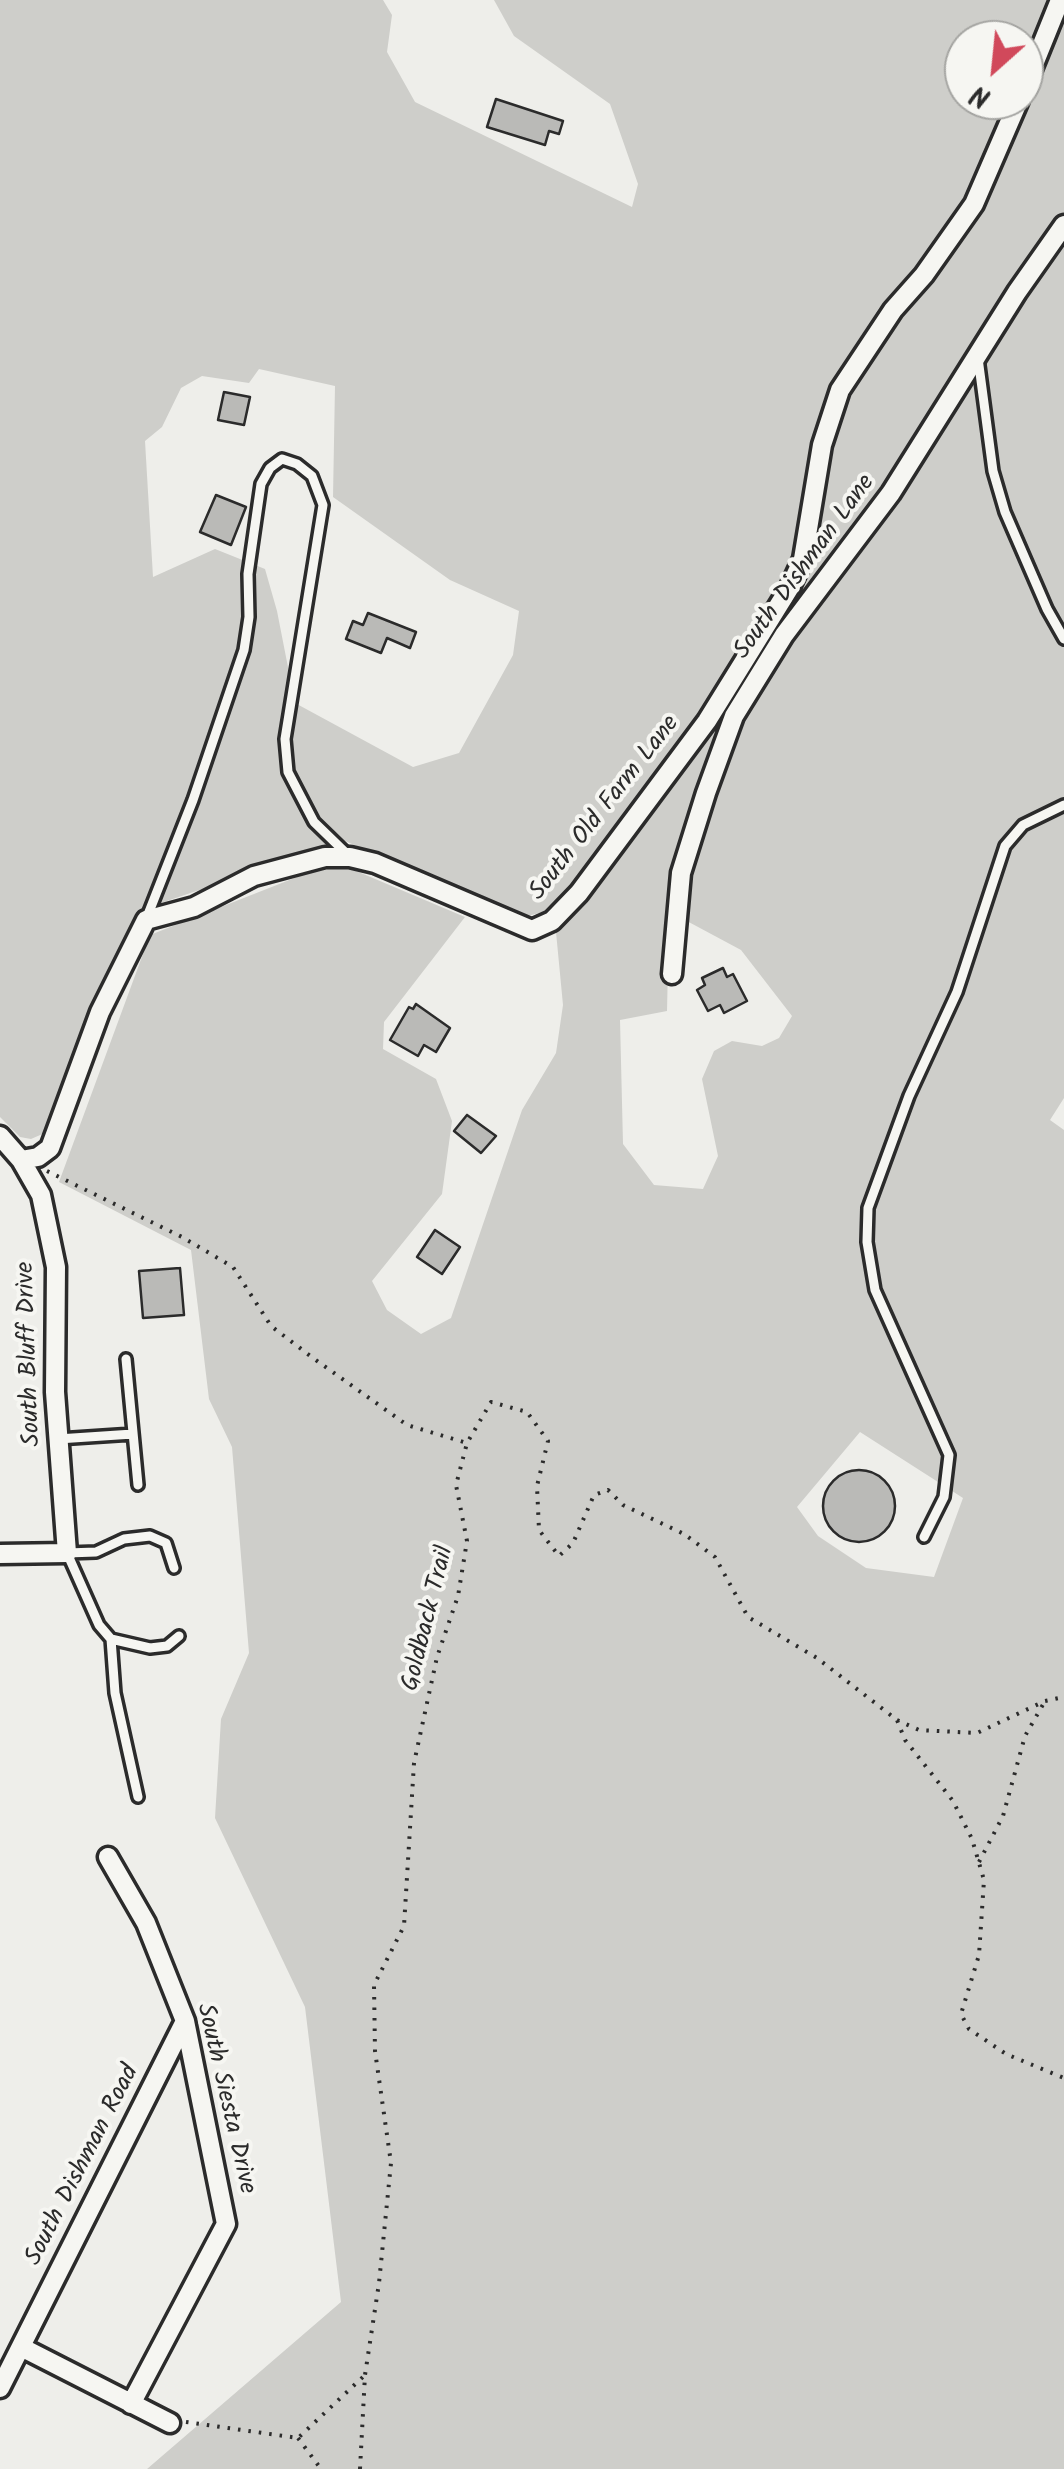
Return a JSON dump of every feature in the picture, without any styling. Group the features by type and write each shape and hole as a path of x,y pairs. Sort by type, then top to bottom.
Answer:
{"street":[{"path":"1044,40 1060,0"},
{"name":"South Old Farm Lane","path":"146,920 194,907 254,876 325,857 350,857 375,863 532,930 552,920 579,893 707,721 790,587 804,559 822,445 840,390 893,310 924,275 974,204 1010,120"},
{"name":"South Dishman Lane","path":"672,974 682,874 728,730 784,634 891,493 1064,225"},
{"path":"21,1160 38,1157 50,1148 100,1012 146,920"},
{"name":"South Bluff Drive","path":"0,1136 21,1160 40,1195 56,1267 55,1392 68,1553"},
{"path":"0,1554 68,1553"},
{"name":"South Siesta Drive","path":"108,1857 146,1924 185,2021 226,2224 131,2404"},
{"name":"South Dishman Road","path":"0,2388 185,2021"},
{"path":"21,2347 170,2423"}],"lane":[{"path":"978,355 993,471 1005,512 1064,639"},
{"path":"146,920 193,800 244,650 249,617 248,574 261,484 270,468 282,460 297,464 312,476 323,505 285,739 288,772 314,822 350,857"},
{"path":"924,1537 944,1497 950,1455 875,1290 867,1242 868,1208 909,1096 957,992 1005,846 1022,825 1064,805"},
{"path":"126,1359 138,1485"},
{"path":"58,1439 134,1434"},
{"path":"138,1796 115,1692 111,1639 99,1625 68,1553 96,1552 124,1539 150,1536 166,1543 174,1568"},
{"path":"111,1639 150,1648 167,1646 179,1636"}],"path":[{"path":"21,1160 97,1194 233,1267 271,1326 299,1347 407,1425 467,1442"},
{"name":"Goldback Trail","path":"360,2469 366,2375 391,2164 375,2051 374,1985 404,1926 414,1763 437,1657 458,1596 468,1542 456,1485 467,1442 491,1402 527,1412 548,1442 537,1486 539,1530 559,1556 573,1543 594,1494 608,1490 622,1505 684,1534 715,1556 748,1616 817,1658 897,1720 905,1740 953,1801 972,1839 984,1880 979,1955 961,2014 969,2029 1006,2054 1064,2078"},
{"path":"897,1720 920,1730 977,1733 1045,1701 1064,1697"},
{"path":"979,1863 1003,1816 1026,1736 1045,1701"},
{"path":"298,2438 366,2375"},
{"path":"170,2423 197,2422 298,2438 321,2469"}],"shaded area":[{"path":"0,0 383,0 392,15 387,52 415,102 632,207 638,184 610,104 514,36 494,0 1050,0 1042,20 944,20 944,120 1001,120 975,185 920,268 879,308 835,376 815,437 797,558 782,587 714,699 573,889 544,912 523,917 345,841 143,909 84,1035 47,1132 31,1139 20,1137 0,1117","holes":["259,369 335,386 333,497 450,580 519,611 513,655 459,753 413,767 295,703 265,569 215,549 153,577 145,441 162,427 181,388 202,376 249,383"]},
{"path":"1064,15 1064,1098 1050,1120 1064,1130 1064,2469 147,2469 341,2302 305,2007 215,1818 221,1719 249,1653 232,1447 209,1399 191,1250 59,1182 150,935 335,862 465,917 384,1022 383,1049 436,1079 452,1121 442,1194 372,1281 387,1310 421,1334 451,1318 522,1110 556,1053 563,1005 556,932 713,723 811,557 839,425 858,379 898,318 939,273 990,193 1020,120 1044,120 1044,63","holes":["669,920 685,920 741,950 792,1016 779,1038 762,1046 732,1041 714,1051 702,1079 718,1156 703,1189 654,1185 623,1144 620,1020 667,1011","860,1432 963,1498 934,1577 866,1568 818,1536 797,1507"]}],"building":[{"path":"496,99 563,121 559,134 549,131 545,145 487,127"},
{"path":"224,392 250,397 244,425 218,420"},
{"path":"216,495 246,507 231,545 200,532"},
{"path":"368,613 416,632 410,648 387,638 381,653 346,639 353,621 363,625"},
{"path":"723,968 727,977 733,974 747,1001 724,1013 720,1005 708,1011 697,990 705,985 702,978"},
{"path":"416,1004 450,1028 436,1052 424,1045 418,1056 390,1040 409,1007 413,1009"},
{"path":"467,1115 496,1136 481,1153 454,1131"},
{"path":"435,1230 460,1247 442,1274 417,1257"},
{"path":"180,1268 184,1315 143,1318 139,1271"},
{"path":"859,1470 885,1480 895,1506 885,1532 859,1542 833,1532 823,1506 833,1480"}]}
